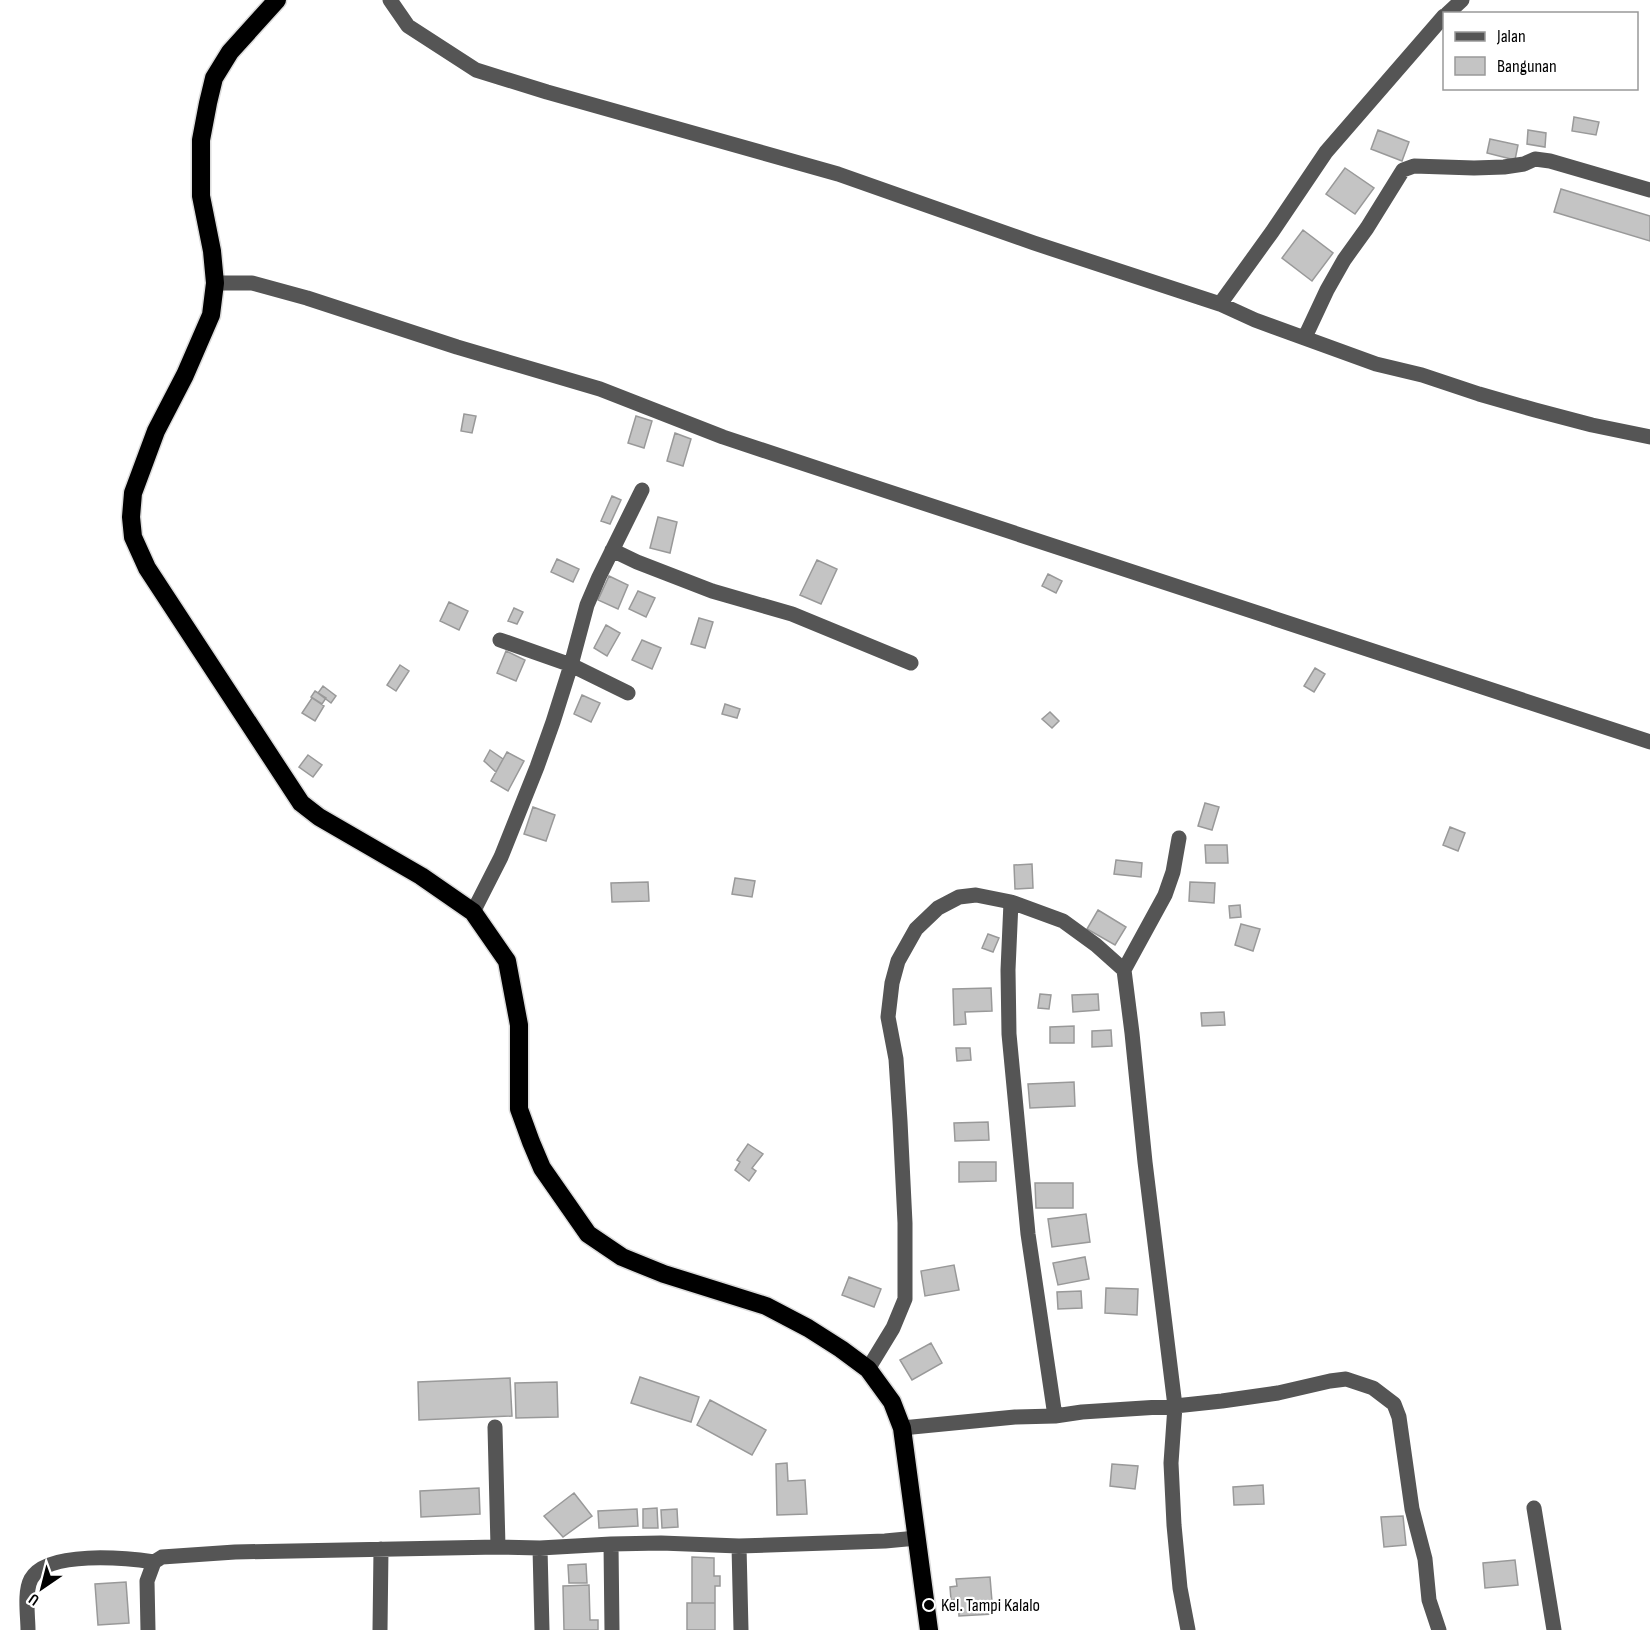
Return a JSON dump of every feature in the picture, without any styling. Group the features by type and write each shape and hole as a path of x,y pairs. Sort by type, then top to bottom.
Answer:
{"highway":[{"path":"277,0 230,52 214,78 201,140 201,196 212,251 215,283 211,315 156,430 133,494 131,517 133,537 147,567 301,804 319,817 421,876 473,912 507,961 519,1025 519,1109 542,1168 588,1234 622,1257 653,1270 766,1306 808,1328 868,1369 892,1402 902,1428 929,1630"}],"street":[{"path":"390,0 408,26 476,70 838,174 1034,243 1220,304 1255,320 1377,364 1422,375 1524,407 1650,437"},
{"path":"1449,12 1462,0"},
{"path":"1220,304 1326,152 1443,18"},
{"path":"1305,338 1344,260 1403,170 1414,166 1504,167 1524,164 1535,159 1550,161 1650,190"},
{"path":"215,283 252,284 307,298 457,347 600,389 723,437 1650,742"},
{"path":"473,912 501,857 524,801 553,722 587,605 642,490"},
{"path":"612,550 712,591 792,614 911,663"},
{"path":"500,640 571,665 628,693"},
{"path":"1179,838 1173,872 1165,895 1124,970 1147,1184 1175,1406 1171,1463 1174,1525 1180,1588 1188,1630"},
{"path":"868,1369 893,1328 905,1299 906,1223 900,1121 896,1059 888,1017 892,983 898,961 916,929 938,908 959,897 976,895 1011,902 1063,921 1096,945 1124,970"},
{"path":"1011,902 1008,970 1009,1034 1028,1234 1055,1416"},
{"path":"902,1428 1015,1417 1175,1406 1258,1396 1346,1379 1373,1388 1394,1404 1399,1417 1412,1509 1425,1559 1429,1600 1439,1630"},
{"path":"495,1427 498,1547"},
{"path":"1534,1508 1554,1630"},
{"path":"148,1630 147,1581 154,1562 162,1557 234,1552 540,1548 661,1543 739,1546 917,1538"},
{"path":"611,1544 612,1630"},
{"path":"739,1546 741,1630"},
{"path":"540,1548 542,1630"},
{"path":"380,1630 381,1549"},
{"path":"28,1630 27,1600 31,1579 47,1564 77,1559 122,1557 154,1562"}],"building":[{"path":"1574,117 1599,122 1596,135 1572,131"},
{"path":"1378,130 1409,142 1402,161 1371,149"},
{"path":"1528,130 1546,133 1545,147 1527,144"},
{"path":"1490,139 1518,145 1515,160 1487,153"},
{"path":"1345,168 1374,188 1355,214 1326,194"},
{"path":"1561,189 1650,216 1650,241 1554,212"},
{"path":"1303,230 1333,253 1312,281 1282,258"},
{"path":"464,414 476,416 472,433 461,431"},
{"path":"636,416 652,421 644,448 628,443"},
{"path":"675,433 691,439 683,466 667,461"},
{"path":"612,496 621,500 610,524 601,521"},
{"path":"658,517 677,522 670,553 650,548"},
{"path":"557,559 579,569 573,582 551,572"},
{"path":"817,560 837,569 821,604 800,595"},
{"path":"1048,574 1062,581 1056,593 1042,586"},
{"path":"609,576 628,585 618,609 598,600"},
{"path":"638,591 655,598 646,617 629,609"},
{"path":"449,602 468,611 459,630 440,621"},
{"path":"514,608 523,612 517,624 508,621"},
{"path":"699,618 713,622 705,648 691,644"},
{"path":"606,625 620,633 607,656 594,648"},
{"path":"642,640 661,648 652,669 632,660"},
{"path":"506,651 525,660 516,681 497,673"},
{"path":"400,665 409,671 396,691 387,685"},
{"path":"1315,668 1325,674 1314,692 1304,686"},
{"path":"323,686 336,696 331,703 318,693"},
{"path":"315,691 326,698 322,704 311,697"},
{"path":"582,695 600,703 591,722 574,714"},
{"path":"312,698 324,706 315,721 302,713"},
{"path":"725,704 740,709 737,718 722,714"},
{"path":"1050,712 1059,721 1052,728 1042,719"},
{"path":"490,750 503,759 496,772 484,761"},
{"path":"507,752 524,761 508,791 491,781"},
{"path":"308,755 322,765 313,777 299,767"},
{"path":"1205,803 1219,807 1212,830 1198,826"},
{"path":"533,807 555,815 546,841 524,834"},
{"path":"1450,827 1465,833 1458,851 1443,845"},
{"path":"1205,845 1227,845 1228,863 1206,863"},
{"path":"1116,860 1142,863 1141,877 1114,874"},
{"path":"1032,864 1033,888 1015,889 1014,865"},
{"path":"735,878 755,881 752,897 732,894"},
{"path":"648,882 649,901 612,902 611,883"},
{"path":"1190,882 1215,883 1214,903 1189,901"},
{"path":"1240,905 1241,917 1230,918 1229,906"},
{"path":"1098,910 1126,927 1115,945 1087,929"},
{"path":"1241,924 1260,929 1253,951 1235,945"},
{"path":"988,934 999,938 993,952 982,948"},
{"path":"991,988 992,1011 965,1012 966,1024 954,1025 953,989"},
{"path":"1040,994 1051,995 1049,1009 1038,1008"},
{"path":"1098,994 1099,1010 1073,1012 1072,995"},
{"path":"1224,1012 1225,1025 1202,1026 1201,1013"},
{"path":"1074,1026 1074,1043 1050,1043 1050,1027"},
{"path":"1111,1030 1112,1046 1092,1047 1092,1031"},
{"path":"956,1048 970,1048 971,1060 957,1061"},
{"path":"1074,1082 1075,1106 1030,1108 1028,1084"},
{"path":"988,1122 989,1140 955,1141 954,1123"},
{"path":"748,1144 763,1154 752,1168 756,1171 749,1181 735,1170 740,1162 737,1160"},
{"path":"959,1162 996,1162 996,1181 959,1182"},
{"path":"1035,1183 1073,1183 1073,1208 1036,1208"},
{"path":"1086,1214 1090,1242 1052,1247 1048,1219"},
{"path":"1085,1257 1089,1279 1058,1285 1053,1263"},
{"path":"954,1265 959,1290 925,1296 921,1271"},
{"path":"849,1277 881,1289 874,1307 842,1295"},
{"path":"1106,1288 1138,1289 1137,1315 1105,1313"},
{"path":"1081,1291 1082,1308 1058,1309 1057,1292"},
{"path":"931,1343 942,1363 912,1380 900,1360"},
{"path":"640,1377 699,1397 691,1422 631,1403"},
{"path":"510,1378 512,1416 419,1420 418,1382"},
{"path":"557,1382 558,1417 516,1418 515,1383"},
{"path":"710,1400 766,1430 752,1455 697,1425"},
{"path":"787,1463 788,1481 805,1480 807,1514 777,1515 776,1464"},
{"path":"1112,1464 1138,1466 1135,1489 1110,1486"},
{"path":"1263,1485 1264,1504 1234,1505 1233,1487"},
{"path":"479,1488 480,1514 421,1517 420,1491"},
{"path":"574,1493 592,1516 563,1537 544,1516"},
{"path":"657,1508 658,1528 643,1528 643,1509"},
{"path":"637,1509 638,1526 599,1528 598,1511"},
{"path":"677,1509 678,1527 662,1528 661,1510"},
{"path":"1403,1516 1406,1545 1384,1547 1381,1517"},
{"path":"692,1557 714,1558 714,1576 720,1576 720,1586 715,1586 715,1603 692,1603"},
{"path":"1515,1560 1518,1585 1485,1588 1483,1563"},
{"path":"586,1564 587,1583 569,1583 568,1565"},
{"path":"990,1577 993,1614 959,1616 958,1599 951,1600 950,1587 957,1586 956,1579"},
{"path":"126,1582 129,1623 98,1625 95,1584"},
{"path":"589,1585 590,1620 598,1620 598,1630 564,1630 563,1586"},
{"path":"687,1603 715,1603 715,1630 687,1630"}],"place":[{"name":"Kel. Tampi Kalalo","path":"929,1605"}]}
